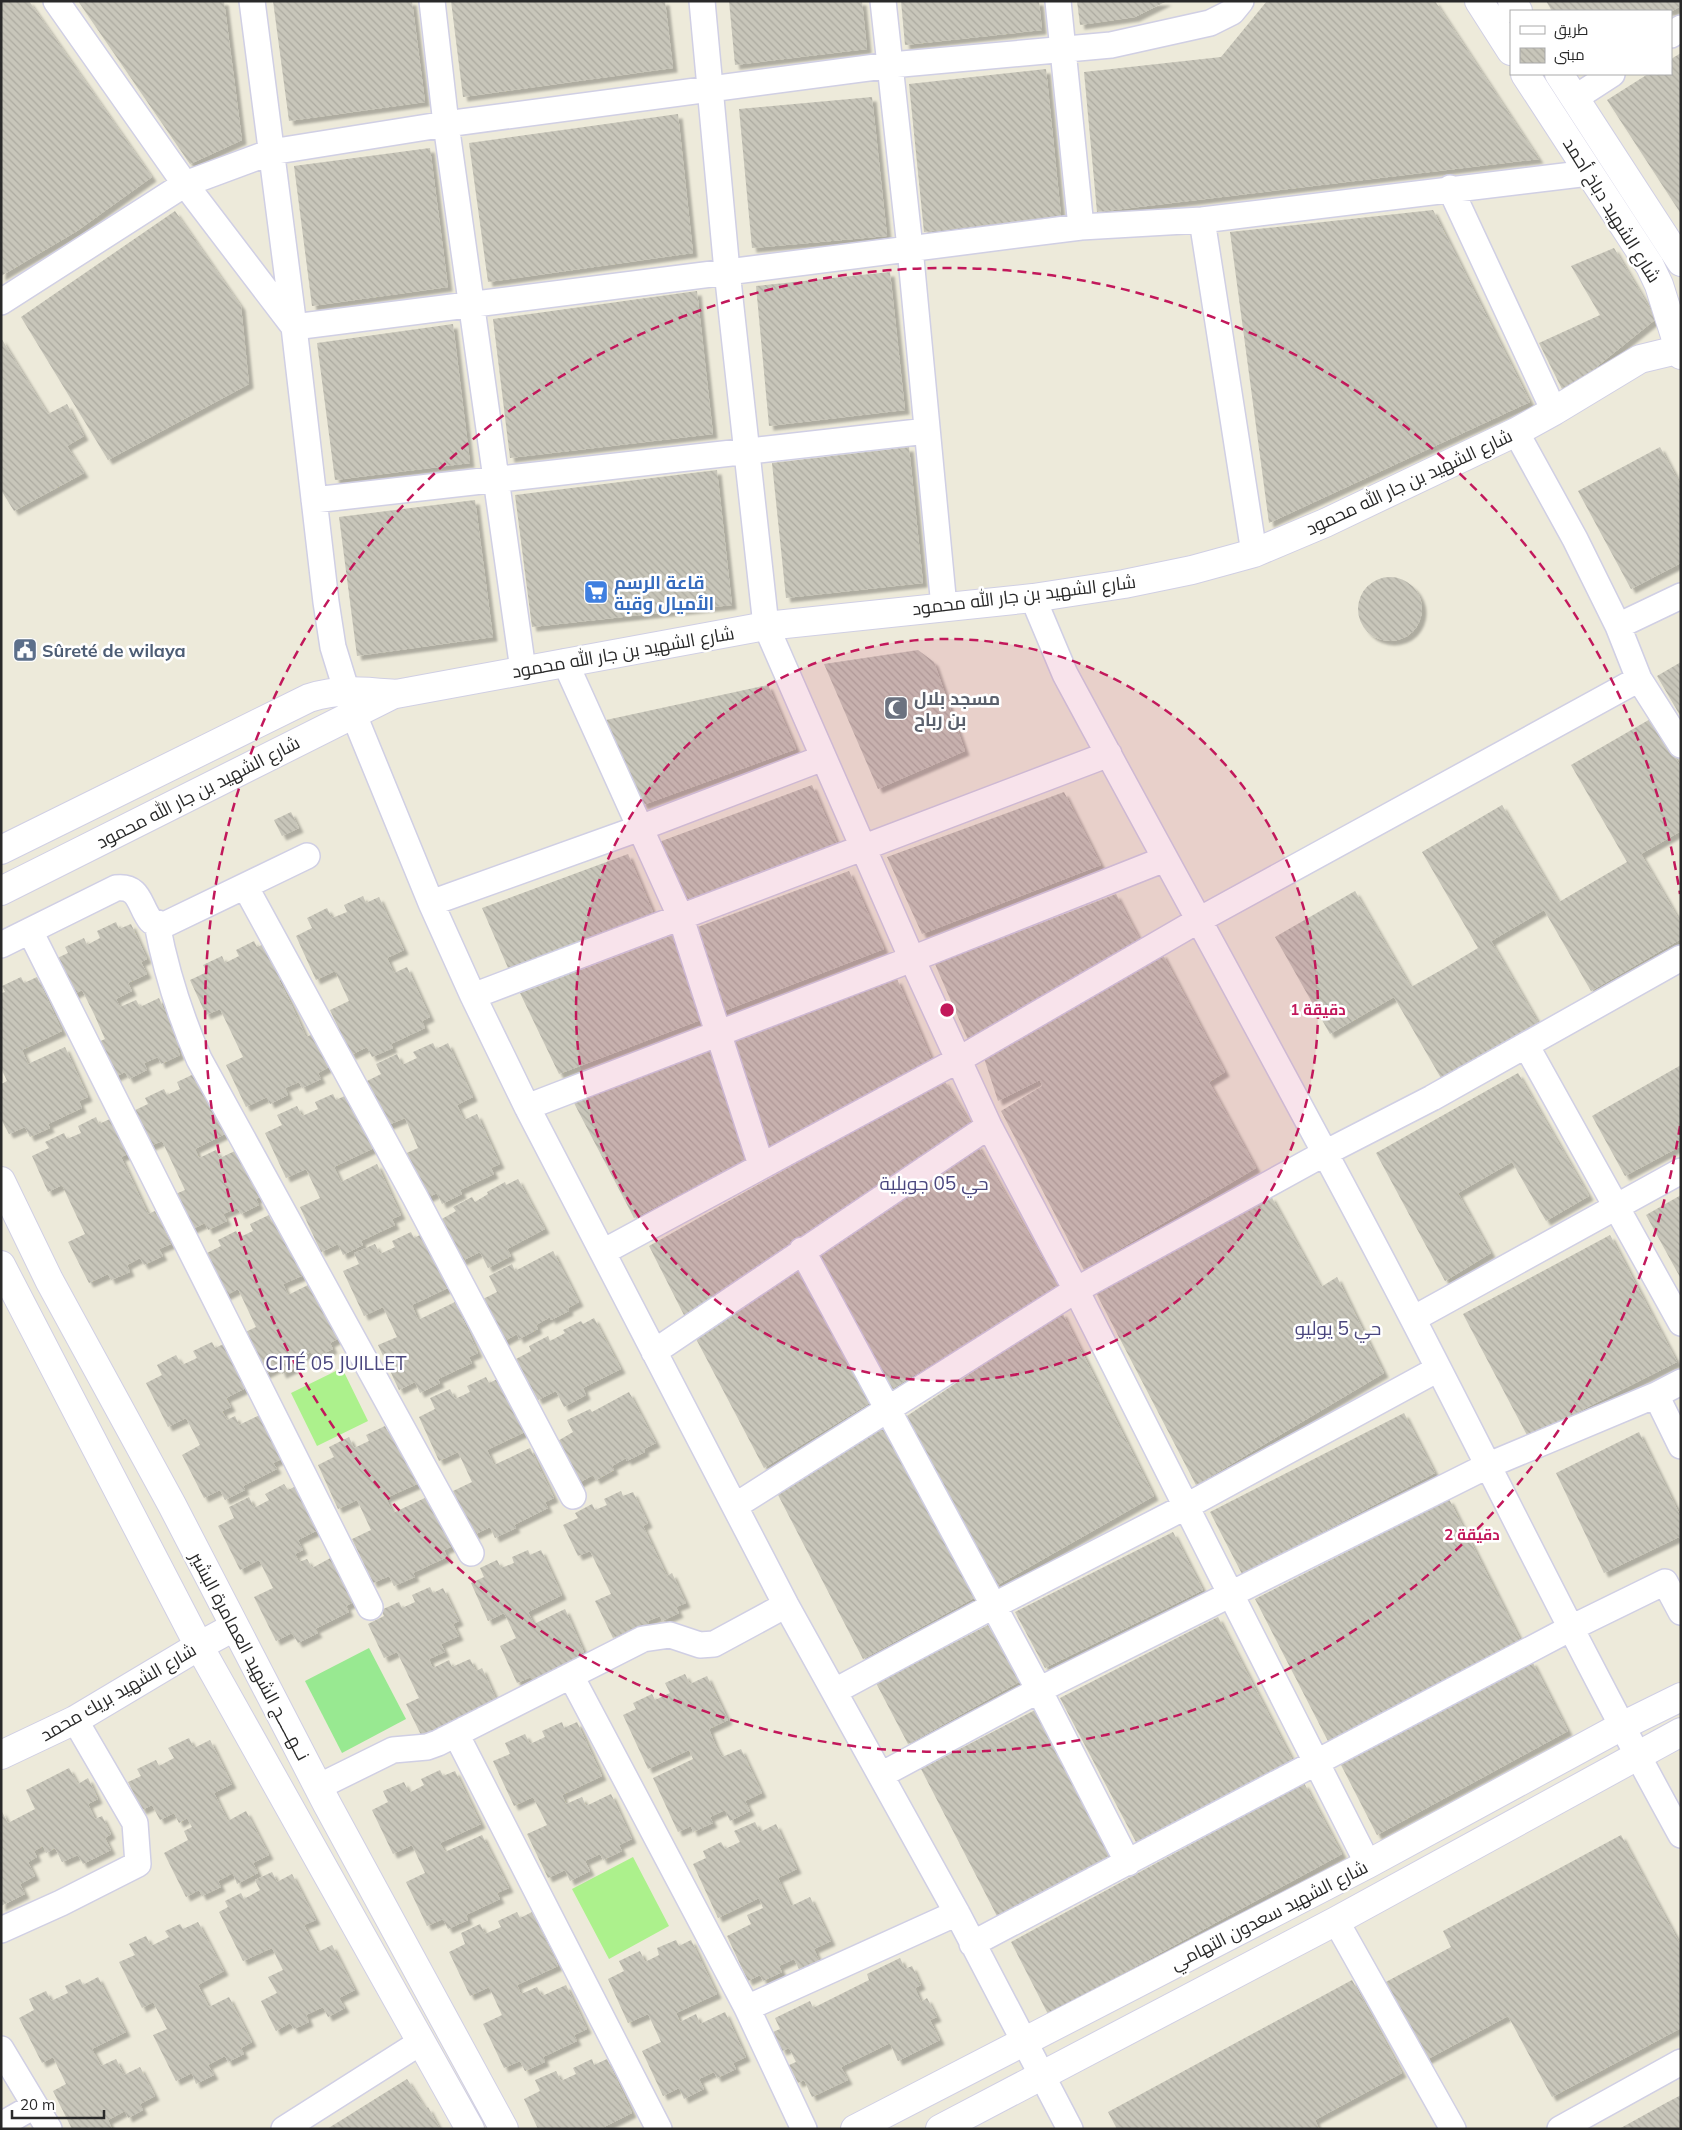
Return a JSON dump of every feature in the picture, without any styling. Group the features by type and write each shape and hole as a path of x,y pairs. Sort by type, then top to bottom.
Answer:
{"street":[{"path":"56,1 185,184 294,327"},
{"path":"252,1 294,327 326,602 333,648 350,702 431,903 473,996 527,1107 786,1605 956,1913 1070,2129"},
{"path":"432,1 446,124 523,670"},
{"path":"702,1 728,271 766,626 912,959 989,1126 1076,1290 1368,1864"},
{"path":"883,1 910,248 944,606"},
{"path":"1058,1 1082,227"},
{"path":"1479,1 1510,49"},
{"path":"1,302 185,184 271,152 446,124 891,65 1111,44 1210,23 1235,5"},
{"name":"شارع الشهيد دباخ أحمد","path":"1526,75 1650,266 1676,316 1680,351"},
{"name":"شارع الشهيد دباخ أحمد","path":"1560,75 1681,262"},
{"path":"1575,98 1610,75"},
{"path":"294,327 1082,227 1202,220 1450,188 1589,173"},
{"path":"1450,188 1554,411"},
{"path":"1202,220 1254,553"},
{"name":"شارع الشهيد بن جار الله محمود","path":"1640,360 1676,316"},
{"name":"شارع الشهيد بن جار الله محمود","path":"1,890 350,702 766,626 1033,598 1124,584 1192,570 1254,553 1325,523 1516,432 1640,360 1680,351"},
{"path":"314,500 927,430"},
{"path":"1516,432 1575,539 1618,626 1639,679 1681,745"},
{"path":"1618,626 1681,596"},
{"path":"1033,598 1065,674 1325,1153 1489,1465 1636,1755 1681,1835"},
{"path":"565,662 681,918 761,1165"},
{"path":"603,1252 958,1060 1199,920 1639,679"},
{"name":"شارع الشهيد بن جار الله محمود","path":"1,850 309,698 326,693 350,702"},
{"path":"473,996 864,849 1109,754"},
{"path":"431,903 640,828 823,758"},
{"path":"1,945 109,891 124,887 137,895 148,917 157,924 164,925 307,856"},
{"path":"527,1107 912,959 1165,858"},
{"path":"245,886 415,1197 573,1496"},
{"path":"157,924 163,959 173,993 199,1059 471,1552"},
{"path":"30,931 370,1607"},
{"path":"735,1506 1076,1290 1325,1153 1432,1098 1681,958"},
{"path":"1526,1045 1681,1323"},
{"path":"654,1352 802,1250 989,1126"},
{"path":"1413,1319 1681,1171"},
{"name":"نــهـــــج الشهيد العمامرة البشير","path":"1,1180 49,1280 172,1505 318,1787 504,2129"},
{"path":"802,1250 1039,1690 1128,1863"},
{"path":"1,1265 199,1646 470,2129"},
{"path":"835,1691 1185,1507 1438,1369"},
{"path":"881,1775 1039,1690 1489,1465 1656,1396 1681,1382"},
{"path":"1656,1396 1681,1446"},
{"path":"972,1944 1571,1628 1666,1582 1681,1612"},
{"path":"318,1787 393,1750 427,1747 456,1734 643,1639 652,1636 670,1635 700,1645 714,1644 786,1605"},
{"name":"شارع الشهيد بريك محمد","path":"1,1755 75,1720 234,1627"},
{"path":"571,1676 747,2008 804,2129"},
{"name":"شارع الشهيد سعدون التهامي","path":"855,2129 1368,1864 1622,1726 1681,1697"},
{"path":"1,1930 53,1907 138,1864 135,1823 75,1720"},
{"name":"شارع الشهيد سعدون التهامي","path":"940,2129 1336,1921 1681,1732"},
{"path":"456,1734 660,2129"},
{"path":"747,2008 956,1913"},
{"path":"1336,1921 1453,2129"},
{"path":"284,2129 420,2042"},
{"path":"1,2049 49,2129"},
{"path":"1560,2129 1681,2062"},
{"path":"1,2125 34,2106"}],"green space":[{"path":"342,1368 368,1421 317,1446 291,1393"},
{"path":"369,1648 406,1719 342,1753 305,1681"},
{"path":"633,1857 669,1926 609,1959 572,1889"}],"building":[{"path":"1,1 29,1 152,177 77,231 1,276"},
{"path":"78,1 224,1 242,140 190,164"},
{"path":"273,1 412,1 425,102 289,121"},
{"path":"451,1 665,1 673,68 463,97"},
{"path":"729,1 862,1 867,49 735,65"},
{"path":"901,1 1039,1 1042,30 905,45"},
{"path":"1077,1 1167,1 1135,17 1080,25"},
{"path":"1267,1 1435,1 1539,159 1097,212 1084,72 1221,57"},
{"path":"1546,1 1681,1 1681,6 1672,11 1551,10"},
{"path":"1681,53 1681,214 1607,100 1646,75 1672,75 1672,58"},
{"path":"1046,69 1061,216 924,232 909,84"},
{"path":"872,97 887,236 752,248 739,109"},
{"path":"678,114 693,253 488,282 469,143"},
{"path":"430,148 448,287 312,306 294,166"},
{"path":"1433,210 1530,402 1269,523 1230,232"},
{"path":"175,211 241,306 249,384 108,460 21,317"},
{"path":"1614,248 1656,319 1564,393 1539,343 1600,315 1571,266"},
{"path":"890,272 905,410 769,426 756,286"},
{"path":"697,291 713,434 510,458 493,319"},
{"path":"453,324 470,463 335,480 317,343"},
{"path":"1,338 48,414 67,404 84,436 67,446 84,473 14,511 1,490"},
{"path":"909,447 923,583 786,598 772,463"},
{"path":"1660,447 1681,486 1681,563 1631,589 1578,491"},
{"path":"717,470 732,605 532,627 515,495"},
{"path":"475,500 493,637 357,656 339,517"},
{"path":"1390,577 1408,583 1416,591 1422,609 1416,627 1408,635 1390,641 1372,635 1364,627 1358,609 1364,591 1372,583"},
{"name":"مسجد بلال بن رباح","path":"918,650 934,662 965,751 878,789 824,664"},
{"path":"1681,662 1681,717 1657,676"},
{"path":"768,685 796,749 643,805 606,720"},
{"path":"1652,718 1681,767 1681,831 1641,854 1681,923 1681,939 1591,991 1544,910 1491,941 1538,1022 1441,1078 1394,997 1330,1034 1275,937 1355,891 1411,987 1443,969 1478,948 1422,852 1502,805 1559,902 1627,862 1571,765"},
{"path":"812,785 837,843 683,901 659,842"},
{"path":"1064,792 1101,865 922,934 887,857"},
{"path":"291,812 299,828 282,836 274,820"},
{"path":"628,854 653,912 508,968 482,908"},
{"path":"849,871 884,949 719,1013 695,928"},
{"path":"1116,894 1142,944 968,1040 935,964"},
{"path":"363,896 366,903 379,897 404,950 387,958 394,973 407,967 430,1017 422,1021 425,1028 391,1044 393,1048 372,1057 367,1047 351,1055 330,1010 349,1001 343,988 335,971 316,980 296,936 312,928 307,918 327,908 332,918 347,912 344,905"},
{"path":"116,922 119,929 131,924 147,959 141,962 147,974 128,983 132,991 116,999 120,1007 136,1000 140,1007 159,998 164,1010 171,1007 187,1042 177,1048 180,1055 161,1064 158,1057 144,1063 147,1070 129,1079 125,1072 109,1080 92,1045 105,1039 94,1014 82,990 69,997 51,961 68,953 65,947 84,938 87,945 100,938 97,931"},
{"path":"675,934 703,1019 559,1074 520,993"},
{"path":"254,941 257,947 269,942 286,977 279,980 306,1037 313,1034 329,1067 318,1073 321,1079 302,1088 299,1082 285,1088 288,1095 270,1104 267,1097 246,1107 226,1065 243,1057 220,1009 206,1015 190,980 207,972 203,965 222,956 225,963 239,956 236,950"},
{"path":"1162,953 1225,1072 1209,1082 1256,1168 1084,1270 1001,1111 1042,1086 1040,1080 998,1101 984,1058"},
{"path":"21,977 24,983 37,977 62,1031 22,1050 28,1064 65,1047 88,1097 79,1101 82,1108 48,1124 50,1128 30,1137 25,1127 9,1134 1,1119 1,1084 7,1081 1,1068 1,993 5,992 2,986"},
{"path":"897,979 932,1060 767,1148 732,1042"},
{"path":"433,1043 436,1049 448,1043 473,1097 457,1105 464,1120 477,1114 500,1164 491,1168 494,1174 460,1190 462,1194 442,1204 437,1193 421,1201 400,1156 418,1148 405,1118 386,1126 365,1082 381,1074 376,1064 397,1054 402,1065 417,1058 413,1052"},
{"path":"712,1050 748,1158 634,1218 574,1103"},
{"path":"1681,1065 1681,1146 1625,1176 1592,1116"},
{"path":"196,1073 235,1129 195,1149 199,1158 216,1150 220,1158 239,1149 267,1193 256,1199 259,1205 241,1214 237,1208 223,1214 227,1221 208,1230 205,1223 188,1231 171,1196 185,1190 162,1141 148,1147 131,1112 148,1104 145,1098 164,1089 167,1095 180,1089 177,1082"},
{"path":"1518,1073 1589,1196 1546,1221 1512,1162 1458,1193 1491,1253 1445,1281 1376,1153"},
{"path":"944,1080 971,1124 686,1319 649,1246"},
{"path":"333,1094 336,1100 349,1094 374,1148 334,1167 341,1182 377,1164 401,1215 392,1219 395,1225 361,1241 363,1245 343,1255 338,1244 321,1252 300,1207 320,1198 306,1169 286,1178 265,1133 282,1125 277,1115 297,1106 302,1116 318,1109 315,1102"},
{"path":"96,1117 99,1124 110,1119 128,1154 121,1157 148,1214 155,1211 171,1244 159,1249 163,1256 144,1265 140,1258 127,1265 130,1272 111,1280 108,1274 89,1283 68,1242 85,1234 62,1185 48,1192 32,1156 49,1148 45,1142 64,1133 67,1139 81,1133 78,1126"},
{"path":"977,1144 1058,1286 890,1390 815,1253"},
{"path":"518,1179 545,1229 507,1249 511,1256 488,1268 480,1252 462,1261 440,1220 456,1211 453,1207 472,1197 475,1202 488,1194 487,1192 505,1182 506,1185"},
{"path":"1681,1195 1681,1279 1646,1215"},
{"path":"1271,1196 1321,1287 1337,1277 1384,1373 1196,1485 1096,1293"},
{"path":"269,1215 272,1222 283,1216 293,1252 304,1275 283,1284 288,1295 308,1285 319,1307 325,1304 341,1337 330,1343 333,1349 314,1358 311,1352 298,1358 301,1365 282,1374 279,1367 259,1377 239,1335 256,1327 238,1289 221,1298 201,1256 221,1246 218,1240 236,1231 240,1237 253,1231 250,1224"},
{"path":"411,1232 414,1238 426,1232 452,1286 412,1305 418,1320 455,1302 478,1353 469,1357 472,1363 438,1379 440,1383 420,1393 415,1382 399,1390 378,1345 397,1337 383,1307 364,1316 343,1271 359,1264 354,1253 375,1244 380,1254 395,1247 392,1241"},
{"path":"1610,1235 1677,1362 1528,1437 1463,1314"},
{"path":"553,1251 579,1302 568,1308 569,1311 551,1320 550,1317 536,1325 538,1329 519,1339 517,1334 501,1343 479,1301 497,1292 489,1276 512,1264 515,1271"},
{"path":"799,1265 871,1402 764,1468 694,1335"},
{"path":"1062,1312 1154,1496 996,1586 904,1418"},
{"path":"594,1318 621,1369 583,1388 586,1395 564,1407 556,1391 538,1400 516,1359 531,1351 529,1346 548,1336 550,1341 565,1333 563,1330 581,1321 583,1324"},
{"path":"212,1342 215,1348 228,1342 250,1386 226,1398 231,1407 222,1411 227,1420 235,1416 239,1425 264,1413 286,1457 273,1463 277,1469 243,1486 245,1490 225,1500 220,1490 204,1498 182,1455 200,1445 186,1418 168,1427 146,1383 162,1375 157,1365 176,1355 182,1365 197,1358 193,1351"},
{"path":"486,1377 489,1383 502,1377 527,1431 487,1450 494,1465 530,1448 554,1498 545,1502 548,1508 514,1525 516,1528 495,1538 490,1527 474,1535 453,1491 472,1482 458,1452 439,1461 419,1417 435,1409 430,1398 450,1389 455,1399 470,1392 467,1386"},
{"path":"629,1392 656,1443 644,1449 645,1452 627,1461 626,1458 612,1466 614,1470 596,1480 593,1475 577,1484 556,1442 573,1432 567,1420 590,1409 592,1412"},
{"path":"1404,1413 1435,1473 1242,1574 1210,1512"},
{"path":"385,1426 388,1432 401,1426 426,1480 386,1498 393,1513 429,1496 453,1546 444,1550 447,1557 413,1573 415,1577 394,1586 389,1576 373,1583 352,1539 371,1530 357,1500 338,1509 318,1465 334,1457 329,1447 349,1437 354,1448 369,1441 366,1435"},
{"path":"884,1427 974,1598 863,1659 777,1493"},
{"path":"1639,1432 1681,1517 1681,1541 1679,1537 1604,1573 1556,1473"},
{"path":"284,1484 288,1490 300,1484 322,1528 298,1540 303,1550 295,1554 299,1562 307,1559 312,1568 336,1555 359,1599 346,1606 349,1612 315,1629 318,1633 298,1643 292,1633 276,1641 254,1597 273,1588 259,1560 240,1570 218,1526 234,1518 229,1507 249,1497 254,1508 269,1500 265,1494"},
{"path":"621,1491 623,1496 633,1492 648,1523 643,1526 667,1576 672,1573 686,1603 676,1607 679,1613 662,1621 660,1616 648,1621 650,1627 634,1635 631,1629 613,1638 595,1601 611,1594 590,1551 578,1556 563,1525 578,1518 575,1513 592,1504 595,1510 607,1505 604,1499"},
{"path":"1449,1499 1523,1645 1329,1743 1255,1599"},
{"path":"1173,1532 1203,1590 1045,1668 1015,1612"},
{"path":"528,1550 530,1555 541,1550 562,1595 528,1612 534,1624 565,1609 584,1652 577,1655 580,1661 536,1686 531,1677 517,1683 500,1646 516,1638 511,1627 504,1613 488,1621 471,1583 484,1577 480,1568 497,1560 501,1568 514,1563 512,1557"},
{"path":"430,1587 433,1593 443,1588 459,1621 453,1624 459,1636 441,1644 445,1652 429,1659 433,1668 449,1660 452,1667 470,1659 476,1671 482,1668 497,1701 422,1737 406,1704 419,1698 397,1652 384,1658 368,1624 384,1616 381,1610 399,1602 402,1608 415,1602 412,1595"},
{"path":"1218,1617 1293,1761 1136,1842 1060,1698"},
{"path":"988,1625 1019,1682 908,1744 876,1683"},
{"path":"1532,1661 1568,1731 1377,1835 1340,1763"},
{"path":"685,1674 690,1684 707,1676 728,1720 709,1729 715,1744 722,1757 741,1749 762,1793 745,1801 750,1811 730,1821 725,1810 710,1817 713,1823 693,1832 691,1826 678,1832 653,1778 693,1759 689,1750 648,1769 623,1715 636,1709 633,1703 652,1694 655,1700 670,1693 665,1683"},
{"path":"1039,1708 1112,1854 997,1916 921,1769"},
{"path":"562,1722 564,1728 577,1722 602,1776 562,1795 566,1804 582,1797 586,1806 611,1794 632,1839 619,1845 622,1851 603,1860 600,1854 585,1861 590,1871 570,1881 565,1870 548,1878 527,1834 547,1825 533,1797 514,1806 493,1761 510,1754 505,1743 525,1734 530,1744 545,1737 542,1731"},
{"path":"189,1738 194,1748 210,1740 232,1784 214,1793 228,1821 246,1811 269,1855 253,1863 258,1873 237,1884 233,1873 218,1881 221,1887 202,1896 199,1890 186,1897 164,1853 188,1840 184,1831 192,1827 187,1818 179,1823 174,1813 160,1820 152,1805 142,1810 128,1782 141,1776 137,1769 156,1760 159,1766 174,1758 168,1748"},
{"path":"69,1768 78,1784 88,1778 98,1799 88,1804 95,1819 102,1816 111,1834 105,1838 111,1850 83,1864 78,1855 62,1862 55,1848 46,1853 43,1846 34,1851 37,1857 28,1862 35,1876 20,1884 25,1894 1,1906 1,1810 8,1823 35,1809 26,1790"},
{"path":"440,1770 443,1776 455,1771 481,1824 440,1843 445,1852 482,1835 509,1888 497,1893 500,1899 466,1915 468,1920 448,1929 443,1919 427,1926 406,1882 425,1873 412,1845 393,1854 372,1810 388,1802 383,1791 404,1782 409,1793 424,1785 421,1779"},
{"path":"1304,1783 1342,1854 1048,2014 1011,1942"},
{"path":"755,1822 760,1832 776,1824 797,1869 778,1878 791,1906 810,1897 831,1941 814,1949 819,1960 799,1969 794,1959 779,1966 782,1972 763,1981 760,1975 748,1981 727,1936 751,1924 747,1915 763,1908 759,1898 718,1918 693,1864 706,1858 703,1851 721,1842 725,1849 740,1842 734,1831"},
{"path":"1621,1835 1681,1946 1681,2028 1552,2097 1508,2016 1426,2060 1384,1983 1451,1947 1443,1931"},
{"path":"272,1872 277,1882 292,1874 316,1920 304,1925 318,1952 332,1945 355,1990 339,1998 345,2008 328,2017 323,2007 306,2015 309,2022 294,2029 290,2023 276,2031 261,2001 277,1993 268,1977 283,1970 272,1948 243,1961 219,1912 228,1907 225,1901 241,1893 244,1899 260,1890 255,1880"},
{"path":"517,1912 520,1918 532,1912 558,1966 517,1985 521,1994 537,1987 542,1996 566,1985 587,2029 574,2035 577,2041 543,2057 545,2062 525,2071 520,2061 504,2068 483,2024 502,2015 489,1987 470,1996 449,1952 465,1944 461,1933 480,1924 485,1934 501,1927 498,1921"},
{"path":"198,1922 224,1971 198,1985 209,2007 229,1997 252,2042 241,2048 244,2054 228,2062 225,2056 208,2065 214,2075 196,2084 192,2073 176,2081 153,2035 167,2029 153,2002 142,2008 119,1962 135,1955 129,1944 146,1936 151,1946 169,1937 165,1931 180,1924 183,1929"},
{"path":"676,1940 679,1946 691,1940 717,1994 676,2013 680,2022 696,2014 700,2024 725,2012 746,2057 733,2063 736,2069 717,2078 714,2072 699,2079 704,2089 684,2099 679,2088 663,2096 642,2051 661,2042 648,2014 628,2023 608,1979 624,1971 619,1961 640,1951 645,1962 659,1955 657,1948"},
{"path":"900,1958 905,1969 912,1966 921,1985 915,1988 921,2002 927,1998 937,2017 930,2020 940,2040 898,2061 890,2043 841,2067 848,2080 812,2097 804,2080 798,2083 789,2065 796,2062 789,2048 782,2051 773,2032 780,2029 775,2018 810,2001 813,2008 869,1980 867,1974"},
{"path":"98,1977 126,2032 92,2049 101,2066 116,2059 124,2075 140,2067 155,2096 140,2104 143,2110 128,2118 125,2111 108,2120 112,2129 72,2129 53,2091 66,2084 53,2057 42,2063 19,2018 34,2010 29,1999 46,1991 51,2001 68,1993 65,1986 80,1979 83,1985"},
{"path":"1352,1980 1402,2073 1315,2120 1319,2129 1117,2129 1108,2112"},
{"path":"592,2059 594,2065 607,2059 632,2113 600,2129 538,2129 524,2099 540,2091 535,2080 556,2071 561,2081 576,2074 573,2068"},
{"path":"407,2079 426,2109 428,2107 440,2129 327,2129"},
{"path":"1681,2095 1681,2129 1619,2129 1664,2104"}],"place":[{"name":"قاعة الرسم الأميال وقبة","path":"596,592"},
{"name":"Sûreté de wilaya","path":"25,650"},
{"name":"مسجد بلال بن رباح","path":"896,708"}],"district":[{"name":"حي 05 جويلية","path":"934,1183"},
{"name":"حي 5 يوليو","path":"1338,1328"},
{"name":"CITÉ 05 JUILLET","path":"336,1363"}]}
